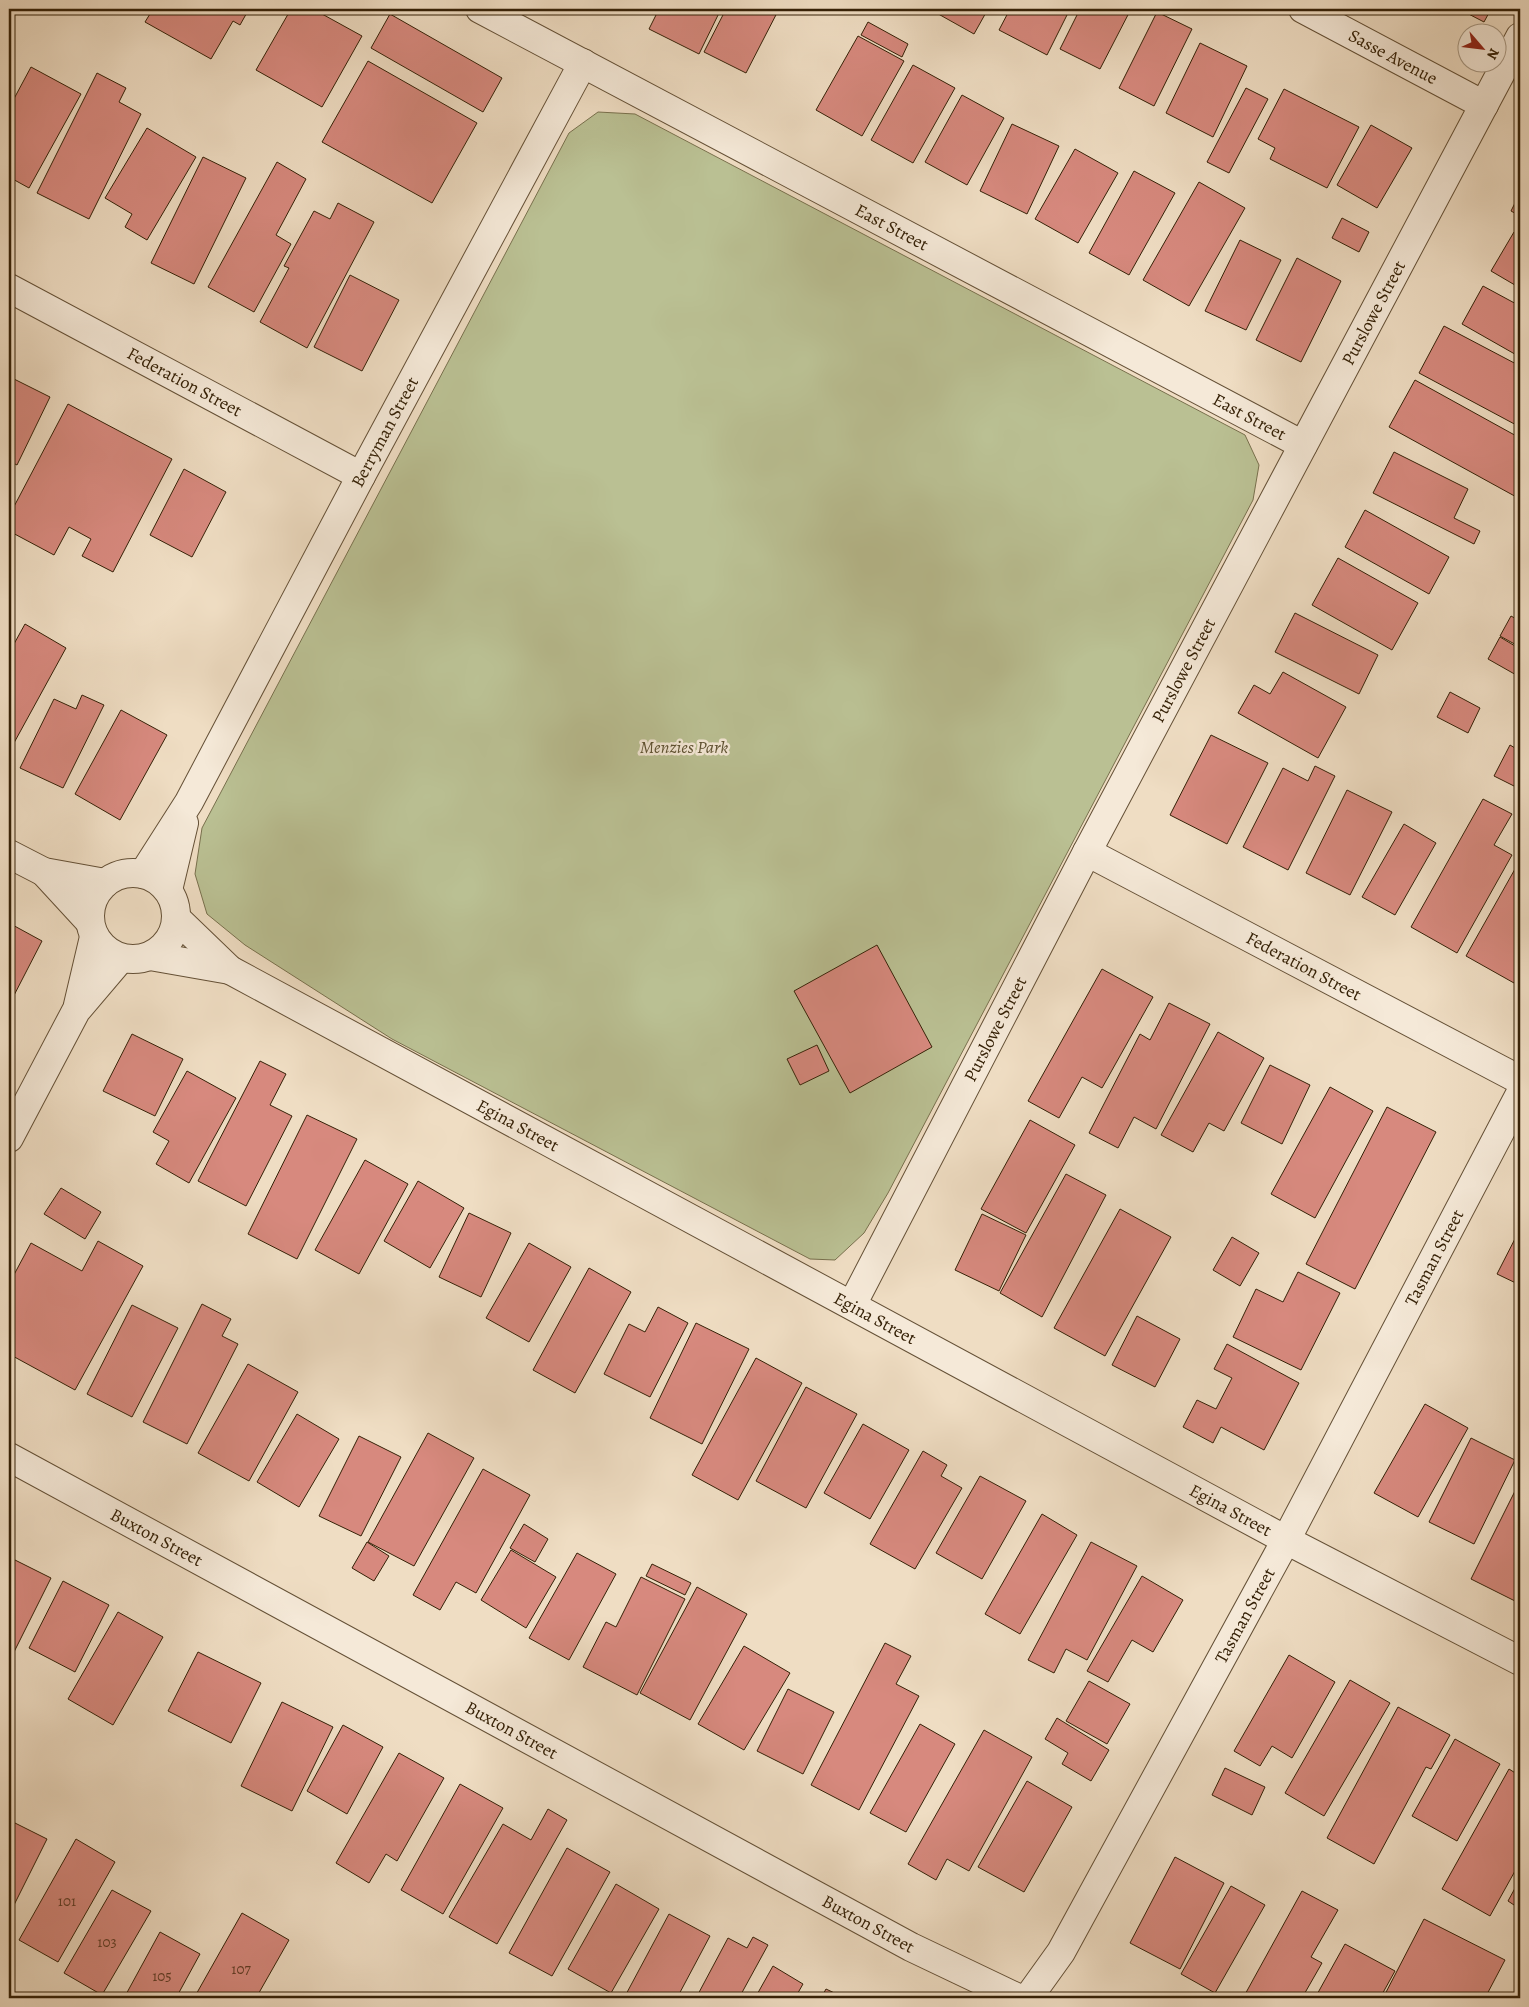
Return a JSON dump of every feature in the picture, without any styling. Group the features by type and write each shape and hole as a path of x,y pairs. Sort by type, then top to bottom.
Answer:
{"street":[{"name":"East Street","path":"480,9 1303,445"},
{"name":"Sasse Avenue","path":"1304,9 1484,105"},
{"name":"Purslowe Street","path":"852,1305 1087,852 1520,37"},
{"name":"Berryman Street","path":"143,874 189,802 360,476 584,63"},
{"name":"Federation Street","path":"9,288 360,476"},
{"name":"Berryman Street","path":"168,890 189,802"},
{"name":"Federation Street","path":"1087,852 1520,1080"},
{"path":"9,854 44,872 105,884"},
{"path":"44,872 92,929 110,953 121,958 135,959 150,956 161,950 169,941 176,918 174,903 168,890 156,880 143,874 129,873 116,876 105,884 93,901 92,929 76,1011"},
{"name":"Egina Street","path":"176,918 230,970 1286,1540 1520,1661"},
{"name":"Egina Street","path":"150,956 230,970"},
{"path":"9,1138 76,1011 121,958"},
{"name":"Tasman Street","path":"1028,1998 1061,1952 1286,1540 1520,1094"},
{"name":"Buxton Street","path":"9,1457 911,1947 1018,1998"}],"green space":[{"name":"Menzies Park","path":"598,112 635,114 1245,435 1259,465 1253,500 888,1193 864,1233 835,1260 810,1259 392,1039 245,945 207,914 195,874 202,828 569,133"}],"building":[{"path":"153,9 249,9 240,25 233,21 211,59 145,22"},
{"path":"291,9 313,9 362,36 322,107 256,70"},
{"path":"659,9 721,9 699,54 649,29"},
{"path":"726,9 779,9 746,73 704,52"},
{"path":"934,9 988,9 974,34 933,11"},
{"path":"1010,9 1070,9 1047,55 999,30"},
{"path":"1080,9 1131,9 1100,69 1060,49"},
{"path":"1459,9 1491,9 1484,22"},
{"path":"1157,12 1192,29 1154,106 1119,88"},
{"path":"390,14 502,78 483,112 371,48"},
{"path":"868,22 908,44 902,57 861,35"},
{"path":"858,36 904,61 862,136 816,110"},
{"path":"1200,43 1247,66 1213,137 1166,113"},
{"path":"368,61 477,123 432,203 322,142"},
{"path":"913,65 955,88 913,163 871,140"},
{"path":"31,67 81,94 29,188 9,177 9,108"},
{"path":"97,73 126,88 119,102 141,114 89,219 37,193"},
{"path":"1246,88 1268,99 1229,173 1207,162"},
{"path":"1284,89 1359,127 1327,188 1270,159 1275,148 1258,139"},
{"path":"962,95 1004,118 967,185 925,162"},
{"path":"1012,124 1059,146 1027,214 980,191"},
{"path":"1371,125 1412,148 1377,208 1337,185"},
{"path":"147,128 196,157 147,240 125,227 132,214 105,198"},
{"path":"1075,149 1118,173 1078,243 1035,219"},
{"path":"203,157 246,178 194,284 151,263"},
{"path":"277,162 306,179 276,235 291,244 254,312 208,287"},
{"path":"1134,171 1175,193 1129,275 1089,253"},
{"path":"1199,182 1245,208 1189,306 1143,280"},
{"path":"1520,193 1520,216 1511,211"},
{"path":"338,203 374,222 307,348 260,322 289,268 284,266 314,211 330,219"},
{"path":"1342,218 1369,232 1359,252 1332,238"},
{"path":"1514,232 1520,236 1520,288 1491,271"},
{"path":"1240,240 1281,260 1246,330 1205,311"},
{"path":"1297,258 1341,281 1301,362 1256,340"},
{"path":"350,275 399,300 362,371 314,347"},
{"path":"1483,286 1520,306 1520,357 1462,324"},
{"path":"1444,326 1520,366 1520,427 1419,373"},
{"path":"12,378 50,397 17,465 9,461 9,385"},
{"path":"1415,380 1520,438 1520,499 1389,427"},
{"path":"68,404 172,459 113,572 82,556 91,539 69,527 54,555 9,531 9,516"},
{"path":"1394,452 1468,489 1454,518 1480,531 1474,544 1373,493"},
{"path":"184,469 226,492 192,557 150,535"},
{"path":"1365,510 1449,557 1429,594 1345,547"},
{"path":"1338,558 1418,603 1392,650 1312,605"},
{"path":"1295,613 1378,655 1359,694 1275,652"},
{"path":"1511,616 1520,621 1520,647 1500,636"},
{"path":"25,624 66,648 9,752 9,653"},
{"path":"1500,637 1520,649 1518,676 1488,659"},
{"path":"1283,672 1346,707 1318,758 1238,713 1254,685 1270,694"},
{"path":"1450,692 1480,708 1468,733 1437,717"},
{"path":"82,695 104,705 63,788 20,768 54,699 76,709"},
{"path":"121,710 167,735 120,820 75,794"},
{"path":"1211,735 1268,763 1227,844 1170,815"},
{"path":"1510,745 1520,751 1520,789 1494,776"},
{"path":"1315,766 1335,776 1288,870 1243,847 1283,768 1308,781"},
{"path":"1347,790 1392,812 1350,895 1306,873"},
{"path":"1483,799 1512,814 1494,845 1512,855 1457,953 1411,927"},
{"path":"1404,824 1436,843 1395,915 1362,897"},
{"path":"1515,869 1520,871 1520,971 1514,983 1466,956"},
{"path":"9,923 42,941 9,1005"},
{"path":"877,945 932,1047 850,1093 794,991"},
{"path":"1102,969 1153,997 1102,1088 1082,1077 1059,1118 1028,1101"},
{"path":"1169,1003 1210,1024 1156,1129 1134,1117 1118,1148 1089,1133 1140,1034 1150,1040"},
{"path":"1218,1032 1264,1058 1224,1131 1209,1123 1193,1152 1161,1135"},
{"path":"132,1034 183,1059 155,1116 103,1091"},
{"path":"817,1045 829,1071 800,1085 787,1059"},
{"path":"260,1061 286,1074 270,1105 292,1116 246,1206 198,1181"},
{"path":"1270,1065 1310,1085 1282,1144 1241,1123"},
{"path":"187,1071 236,1098 189,1183 156,1164 169,1141 153,1132"},
{"path":"1330,1087 1373,1111 1315,1218 1271,1194"},
{"path":"1387,1107 1436,1132 1355,1289 1306,1264"},
{"path":"307,1115 357,1139 297,1259 248,1234"},
{"path":"1030,1120 1075,1145 1026,1233 981,1209"},
{"path":"365,1160 408,1184 359,1274 315,1250"},
{"path":"1066,1174 1106,1195 1042,1317 1000,1293"},
{"path":"418,1181 464,1208 430,1268 384,1241"},
{"path":"61,1188 101,1212 85,1239 44,1214"},
{"path":"1120,1209 1171,1237 1105,1356 1054,1328"},
{"path":"469,1213 511,1233 481,1297 439,1277"},
{"path":"982,1214 1026,1235 999,1291 955,1270"},
{"path":"1520,1229 1520,1285 1497,1274"},
{"path":"1232,1237 1259,1253 1240,1286 1213,1270"},
{"path":"98,1241 143,1266 75,1390 9,1354 9,1284 31,1243 82,1271"},
{"path":"529,1243 571,1267 529,1342 486,1318"},
{"path":"589,1268 631,1292 575,1393 533,1370"},
{"path":"1298,1272 1340,1293 1301,1370 1233,1337 1256,1289 1283,1302"},
{"path":"202,1304 231,1319 222,1336 238,1344 187,1444 143,1422"},
{"path":"132,1305 178,1328 132,1417 87,1394"},
{"path":"658,1307 688,1323 650,1397 604,1374 629,1324 645,1332"},
{"path":"1137,1316 1180,1339 1155,1387 1112,1365"},
{"path":"696,1323 749,1349 702,1444 650,1418"},
{"path":"1227,1344 1299,1383 1264,1450 1221,1427 1213,1443 1183,1427 1197,1400 1216,1409 1232,1378 1214,1369"},
{"path":"756,1358 802,1383 738,1500 692,1475"},
{"path":"248,1364 298,1392 249,1481 198,1453"},
{"path":"806,1387 857,1414 806,1508 756,1481"},
{"path":"1425,1404 1468,1428 1418,1517 1374,1493"},
{"path":"297,1414 339,1439 299,1507 257,1482"},
{"path":"863,1424 909,1450 870,1519 824,1493"},
{"path":"428,1433 474,1458 414,1566 368,1542"},
{"path":"359,1436 401,1457 361,1536 319,1516"},
{"path":"1471,1438 1515,1460 1474,1544 1429,1522"},
{"path":"923,1451 947,1465 941,1476 962,1488 915,1569 870,1544"},
{"path":"483,1469 530,1495 476,1593 456,1582 440,1610 413,1595"},
{"path":"980,1476 1026,1501 982,1579 936,1553"},
{"path":"1520,1481 1520,1594 1517,1602 1471,1579"},
{"path":"1042,1514 1077,1535 1020,1634 985,1614"},
{"path":"524,1524 548,1539 535,1562 510,1548"},
{"path":"367,1542 389,1556 374,1581 352,1568"},
{"path":"1091,1542 1137,1566 1087,1660 1066,1649 1054,1673 1028,1660"},
{"path":"511,1550 556,1577 526,1628 481,1600"},
{"path":"577,1553 616,1574 569,1660 529,1638"},
{"path":"9,1557 51,1578 9,1662"},
{"path":"652,1564 691,1583 685,1595 646,1576"},
{"path":"1142,1576 1183,1600 1153,1652 1132,1640 1108,1682 1087,1671"},
{"path":"641,1577 685,1599 637,1695 583,1667 606,1622 616,1627"},
{"path":"63,1581 109,1605 75,1672 29,1648"},
{"path":"697,1587 747,1614 690,1720 640,1693"},
{"path":"118,1612 163,1637 113,1725 68,1699"},
{"path":"885,1643 911,1656 896,1684 919,1696 859,1810 811,1785"},
{"path":"744,1646 790,1673 744,1750 698,1724"},
{"path":"198,1652 261,1683 231,1743 168,1711"},
{"path":"1289,1655 1335,1682 1292,1758 1272,1746 1260,1766 1234,1751"},
{"path":"1350,1680 1390,1703 1324,1816 1285,1793"},
{"path":"1089,1681 1130,1704 1107,1744 1066,1721"},
{"path":"788,1689 834,1712 803,1774 757,1751"},
{"path":"282,1702 333,1727 292,1811 241,1786"},
{"path":"1398,1707 1450,1735 1431,1769 1426,1767 1374,1864 1327,1838"},
{"path":"1057,1718 1109,1750 1091,1781 1062,1764 1068,1753 1045,1739"},
{"path":"920,1724 955,1744 906,1832 870,1813"},
{"path":"343,1725 383,1747 347,1814 307,1791"},
{"path":"984,1730 1032,1757 969,1871 947,1859 936,1880 908,1864"},
{"path":"1455,1739 1500,1764 1457,1841 1412,1816"},
{"path":"399,1753 444,1778 397,1861 386,1854 369,1883 336,1863"},
{"path":"1225,1768 1265,1787 1252,1815 1212,1795"},
{"path":"1509,1769 1520,1776 1520,1862 1490,1916 1442,1889"},
{"path":"1027,1781 1072,1807 1024,1892 978,1867"},
{"path":"460,1784 503,1808 443,1914 401,1890"},
{"path":"548,1809 567,1820 497,1944 449,1917 503,1824 531,1840"},
{"path":"15,1823 47,1839 9,1915 9,1836"},
{"path":"76,1839 115,1862 58,1962 19,1940"},
{"path":"567,1848 610,1872 552,1976 509,1953"},
{"path":"1175,1857 1224,1883 1180,1969 1130,1943"},
{"path":"1520,1879 1520,1909 1508,1901"},
{"path":"616,1884 659,1909 611,1993 568,1969"},
{"path":"1231,1886 1265,1905 1215,1993 1181,1974"},
{"path":"112,1890 151,1911 102,1995 64,1973"},
{"path":"1302,1891 1338,1910 1311,1957 1322,1963 1302,1998 1243,1998"},
{"path":"242,1913 289,1940 256,1998 194,1998"},
{"path":"669,1914 710,1936 677,1998 624,1998"},
{"path":"1424,1919 1505,1960 1485,1998 1383,1998"},
{"path":"160,1932 200,1954 176,1998 124,1998"},
{"path":"753,1937 768,1945 739,1998 696,1998 728,1938 747,1948"},
{"path":"1345,1944 1395,1971 1380,1998 1315,1998"},
{"path":"773,1966 803,1984 795,1998 755,1998"},
{"path":"826,1989 845,1998 821,1998"}]}
